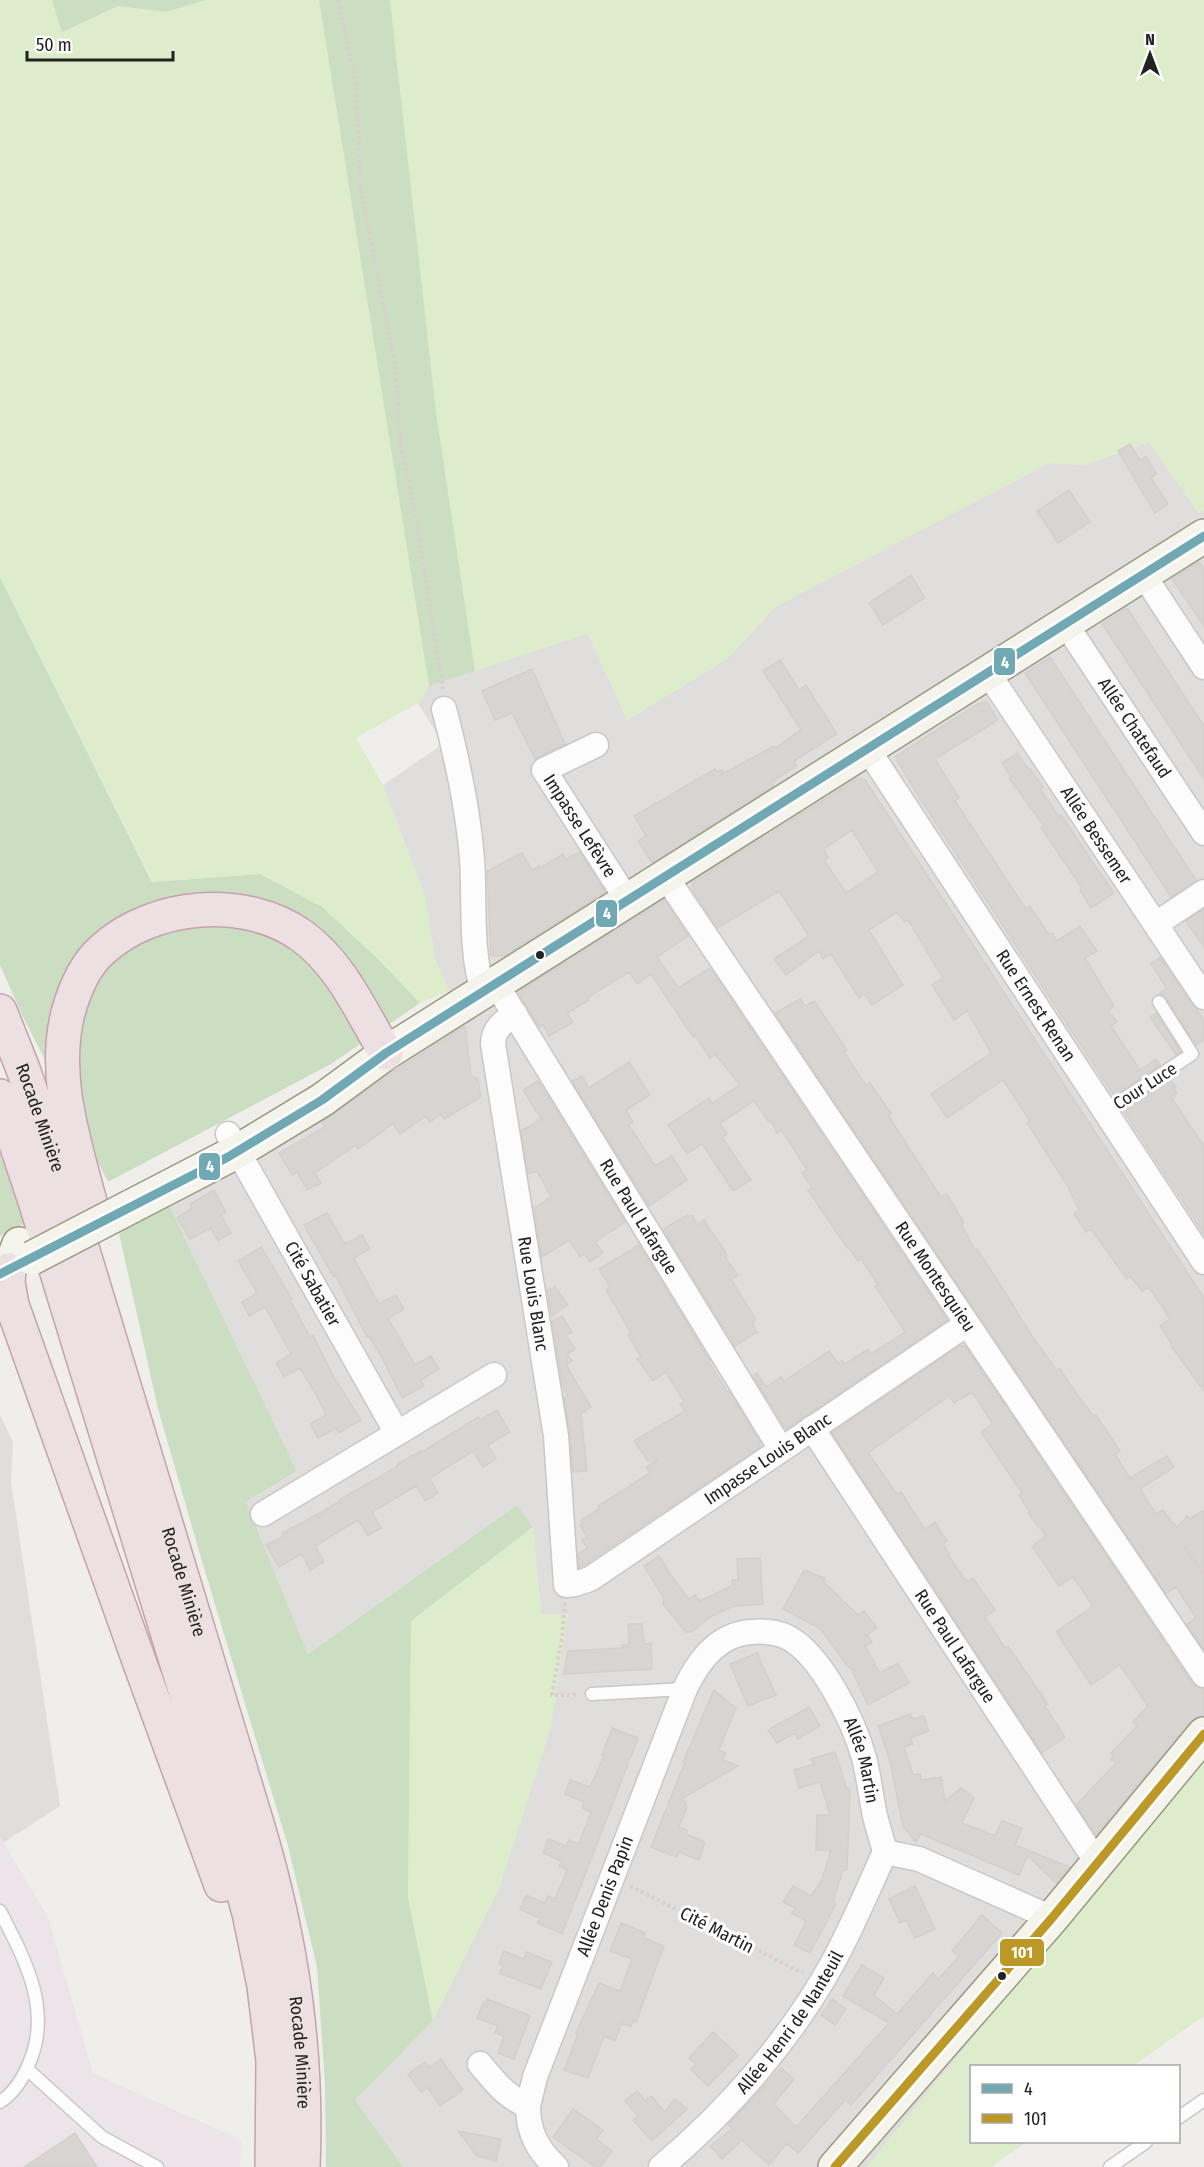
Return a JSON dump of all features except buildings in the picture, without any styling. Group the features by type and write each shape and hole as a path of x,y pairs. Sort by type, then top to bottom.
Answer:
{"highway":[{"path":"107,1334 114,1300 74,1139 64,1088 62,1058 65,1028 73,998 85,972 101,950 138,926 183,912 232,911 277,922 302,936 334,968 386,1053"},
{"name":"Rocade Minière","path":"0,1011 60,1175 278,1898 295,1983 302,2041 303,2167"},
{"name":"Rocade Minière","path":"0,1096 67,1302 218,1798 242,1886 258,1950 270,2032 273,2072 272,2167"},
{"path":"14,1257 9,1293 10,1319 210,1852 230,1914 247,1985 272,2167"}],"street":[{"path":"14,1257 233,1143 322,1100 386,1053 1204,536"},
{"path":"1143,574 1204,667"},
{"name":"Allée Chatefaud","path":"1065,623 1204,833"},
{"name":"Allée Bessemer","path":"988,673 1204,997"},
{"name":"Rue Paul Lafargue","path":"444,709 454,746 468,822 473,873 475,963 489,988 514,1014 781,1449"},
{"name":"Impasse Lefèvre","path":"596,745 544,770 628,901"},
{"name":"Rue Ernest Renan","path":"867,748 1204,1262"},
{"name":"Rue Montesquieu","path":"666,877 1204,1675"},
{"path":"1156,924 1204,892"},
{"name":"Rue Louis Blanc","path":"514,1014 499,1026 493,1038 493,1044 556,1436 566,1585"},
{"name":"Cité Sabatier","path":"233,1143 397,1434"},
{"name":"Impasse Louis Blanc","path":"566,1585 590,1579 967,1324"},
{"path":"263,1514 494,1375"},
{"name":"Rue Paul Lafargue","path":"812,1428 1098,1864"},
{"name":"Allée Martin","path":"685,1689 709,1651 739,1634 763,1631 785,1636 795,1642 830,1684 854,1728 867,1771 875,1816 885,1852"},
{"name":"Allée Denis Papin","path":"528,2106 534,2078 685,1689"},
{"path":"835,2167 1052,1918 1204,1734"},
{"path":"885,1852 919,1859 1052,1918"},
{"name":"Allée Henri de Nanteuil","path":"661,2167 709,2122 752,2076 784,2037 821,1982 860,1907 885,1852"},
{"path":"480,2064 503,2092 528,2106 528,2119 534,2141 556,2167"}],"lane":[{"name":"Cour Luce","path":"1106,1111 1192,1054 1160,1002"},
{"path":"592,1694 685,1689"},
{"path":"0,1911 24,1958 36,1994 38,2023 37,2039 27,2069 12,2091 0,2102"},
{"path":"27,2069 102,2137 154,2166"},
{"path":"1180,2117 1204,2100"},
{"path":"1110,2167 1145,2143"}],"path":[{"path":"338,0 354,74 360,185 396,370 401,449 414,506 443,687 444,709"},
{"path":"1185,1546 1204,1575"},
{"path":"566,1585 562,1638 552,1695 592,1694"},
{"name":"Cité Martin","path":"613,1878 821,1982"}],"shaded area":[{"path":"1149,442 1199,513 1204,510 1204,1756 867,2167 403,2167 355,2100 433,2021 568,1614 541,1614 533,1527 517,1505 308,1654 246,1502 297,1471 169,1205 463,1024 435,959 425,897 383,785 443,744 418,703 429,686 588,633 627,720 727,659 775,607 1049,463 1084,465"},
{"path":"0,1415 13,1442 11,1482 60,1806 3,1843 0,1837"},
{"path":"0,1837 48,1917 93,2073 241,2140 240,2167 0,2167"}],"green space":[{"path":"0,0 52,0 62,31 118,6 166,12 206,0 319,0 429,686 418,703 356,738 383,785 425,896 435,959 449,991 420,1003 381,962 260,874 153,882 0,577"},
{"path":"52,0 206,0 166,12 118,6 62,32"},
{"path":"319,0 390,0 436,412 475,671 429,686"},
{"path":"390,0 1204,0 1204,510 1199,514 1149,442 1084,465 1049,463 775,607 727,659 627,720 588,633 475,671 436,412"},
{"path":"0,577 152,882 260,874 322,907 381,962 420,1003 331,1064 108,1182 23,1017 0,965"},
{"path":"0,1153 26,1223 0,1236"},
{"path":"169,1205 297,1471 246,1502 308,1654 517,1505 533,1527 411,1621 408,1898 433,2021 355,2100 403,2167 326,2167 325,2083 317,1967 288,1846 158,1409 119,1233"},
{"path":"533,1527 541,1614 568,1614 551,1728 499,1889 433,2021 408,1898 411,1621"},
{"path":"1204,1756 1204,2016 1134,2065 970,2065 970,2143 1025,2143 991,2167 867,2167"}],"transit line":[{"name":"4","path":"0,1274 228,1157 322,1100 386,1053 1204,536"},
{"name":"101","path":"835,2167 1052,1918 1204,1734"}]}
